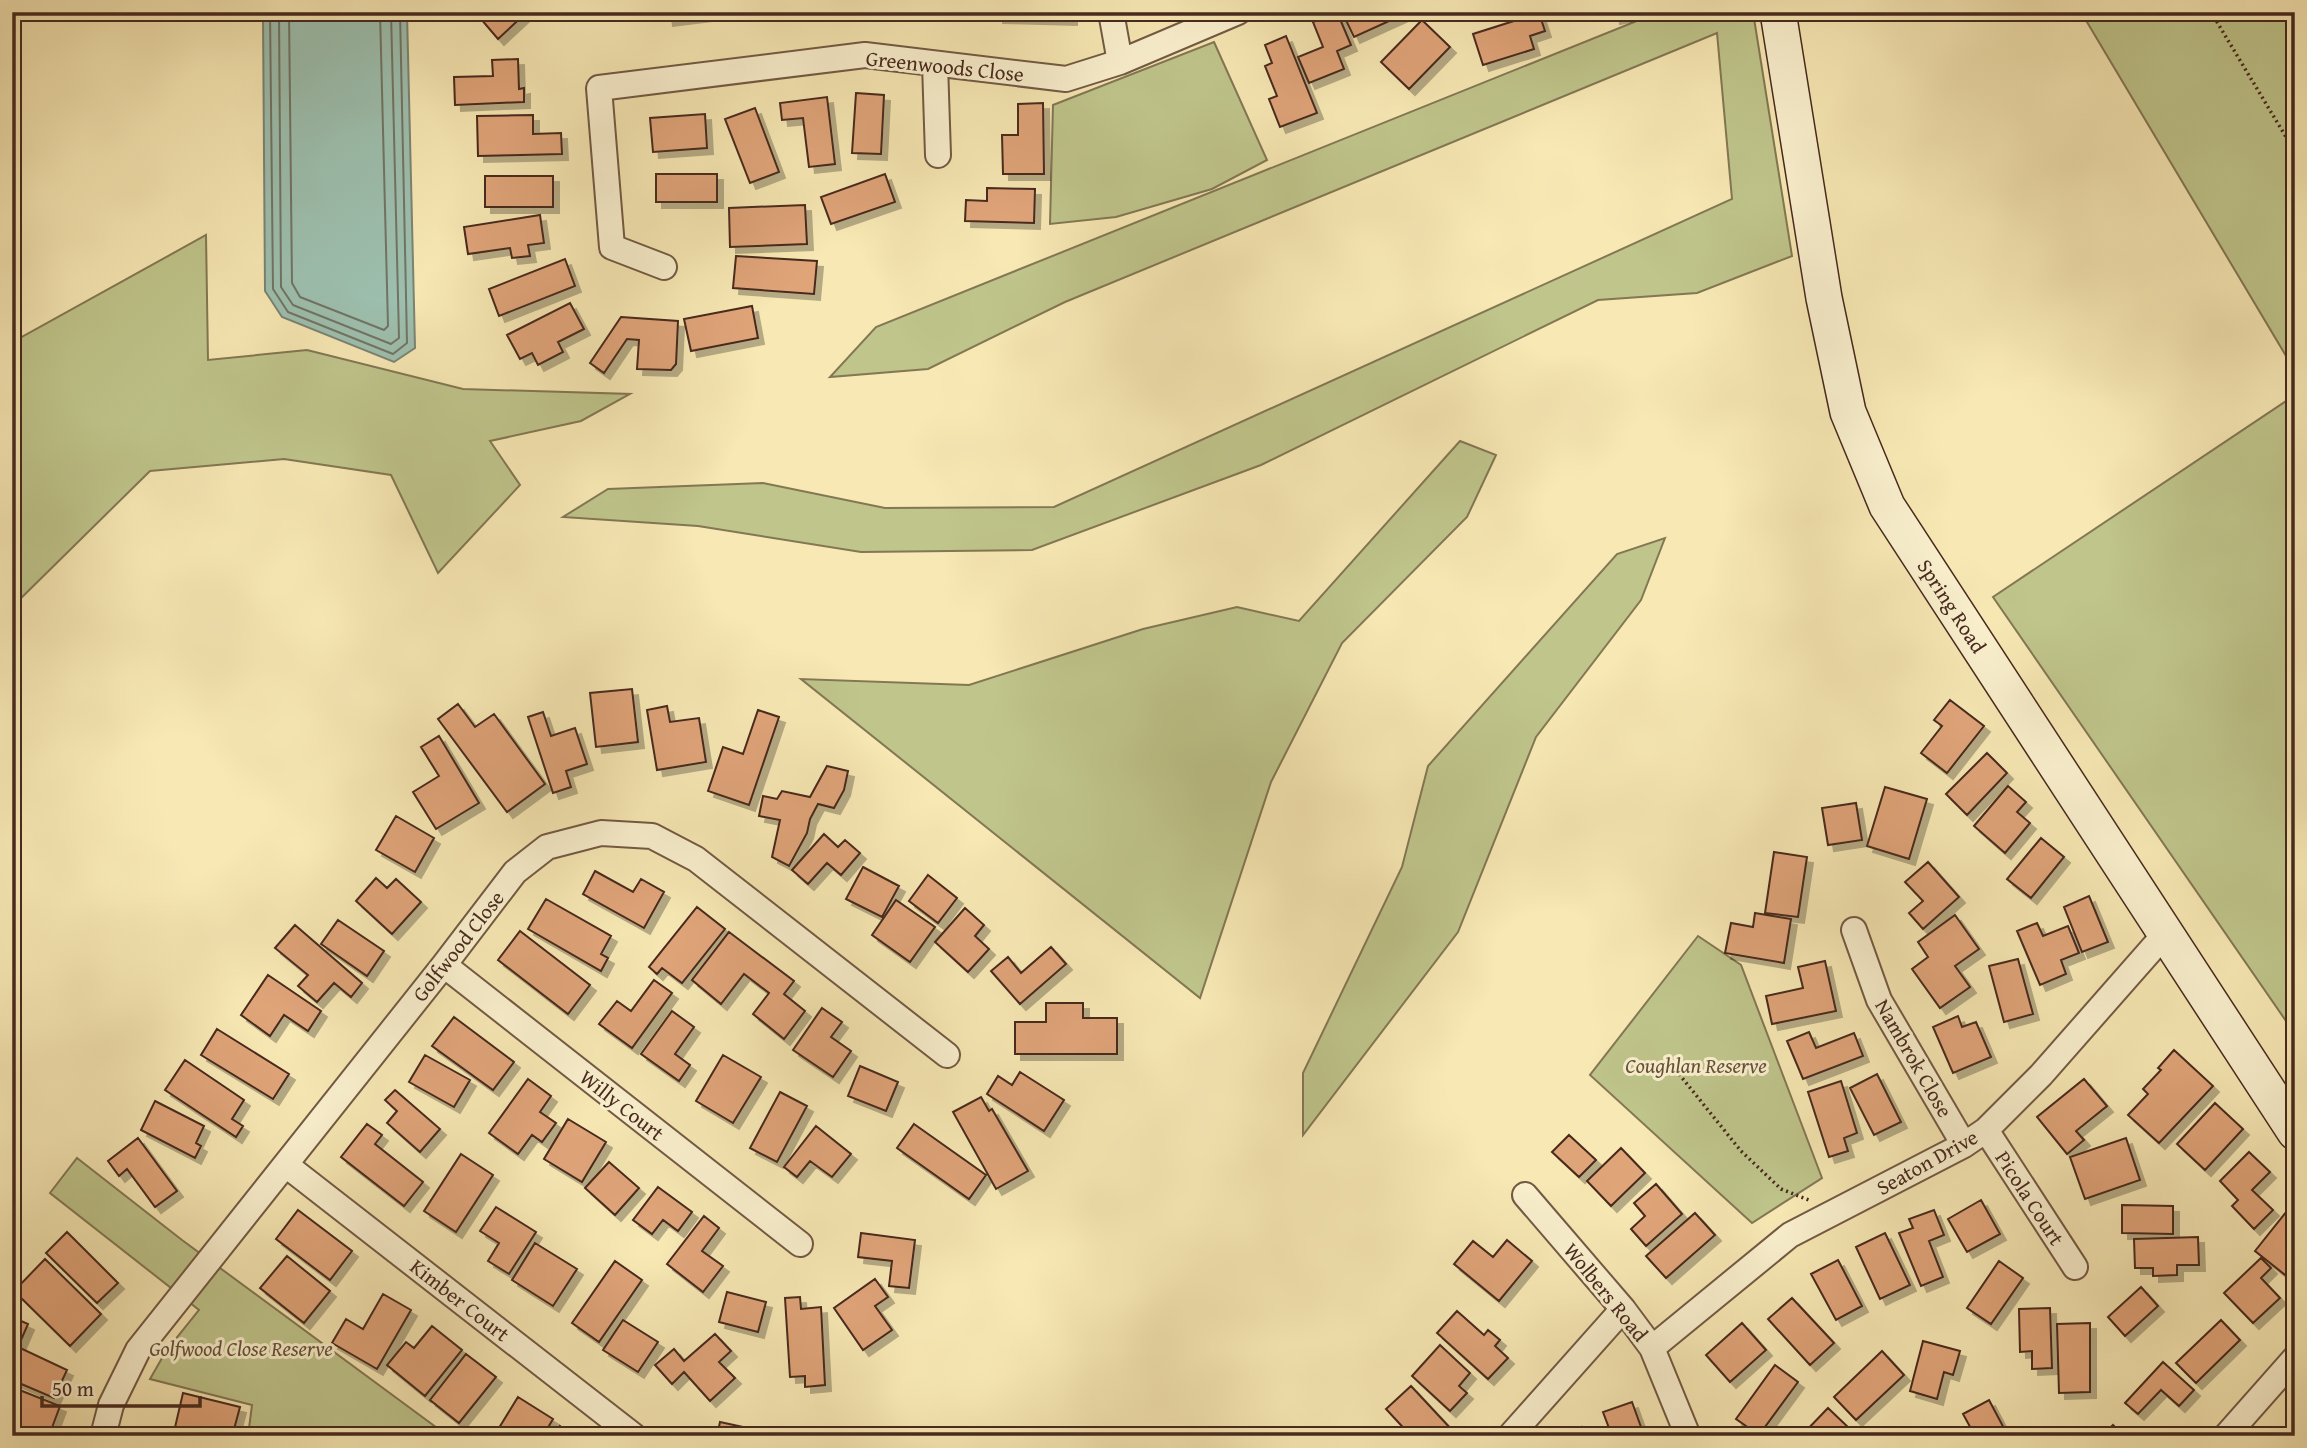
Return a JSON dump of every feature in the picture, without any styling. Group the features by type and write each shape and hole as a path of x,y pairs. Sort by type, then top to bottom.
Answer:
{"main road":[{"name":"Spring Road","path":"1778,12 1824,298 1848,412 1887,506 2295,1132"}],"street":[{"path":"1111,12 1120,62"},
{"name":"Greenwoods Close","path":"664,267 612,247 599,88 865,55 1066,79 1120,62 1238,12"},
{"path":"935,64 939,155"},
{"name":"Golfwood Close","path":"103,1436 111,1405 138,1350 444,965 514,872 547,847 601,833 652,836 696,859 947,1055"},
{"name":"Nambrok Close","path":"1854,930 1879,1000 1964,1145"},
{"name":"Seaton Drive","path":"1652,1348 1790,1234 1964,1145 1986,1130 2041,1075 2165,934"},
{"name":"Willy Court","path":"444,965 800,1244"},
{"name":"Picola Court","path":"1986,1130 2075,1267"},
{"name":"Kimber Court","path":"286,1165 634,1436"},
{"name":"Wolbers Road","path":"1525,1195 1623,1309 1652,1348 1688,1436"},
{"path":"1510,1436 1623,1309"},
{"path":"2226,1436 2295,1358"}],"path":[{"path":"2211,12 2295,152"},
{"path":"1679,1074 1741,1150 1781,1189 1836,1211"}],"green space":[{"path":"1659,12 1753,12 1792,256 1697,293 1598,300 1261,465 1032,550 861,552 698,526 563,517 608,489 763,483 885,508 1054,507 1732,199 1717,33 1065,302 928,369 830,377 876,327"},
{"path":"2081,12 2295,12 2295,371"},
{"path":"1214,42 1267,160 1212,189 1116,217 1050,224 1053,105"},
{"path":"206,235 208,360 307,350 463,389 630,394 581,421 490,441 520,485 438,573 391,475 284,459 150,471 12,607 12,357 20,338"},
{"path":"2295,395 2295,1034 1993,597"},
{"path":"1460,441 1496,455 1467,517 1342,643 1271,782 1200,998 801,679 969,685 1143,629 1237,607 1299,621"},
{"path":"1665,538 1641,600 1536,737 1458,932 1303,1135 1303,1073 1402,867 1428,766 1617,554"},
{"name":"Coughlan Reserve","path":"1698,936 1741,965 1822,1178 1752,1223 1590,1075"},
{"name":"Golfwood Close Reserve","path":"77,1158 182,1240 448,1436 248,1436 252,1405 150,1379 166,1351 199,1310 50,1193"}],"water":[{"path":"407,12 415,348 394,362 282,317 265,291 263,14"}],"building":[{"path":"475,12 527,12 498,39"},
{"path":"666,12 722,12 722,13 667,20"},
{"path":"997,12 1071,12 1071,19 997,17"},
{"path":"1337,12 1351,45 1337,51 1344,69 1309,83 1298,57 1323,47 1313,22"},
{"path":"1342,12 1409,12 1354,37"},
{"path":"1613,12 1643,12 1614,18"},
{"path":"1539,13 1545,31 1530,36 1534,49 1483,65 1473,34"},
{"path":"1422,20 1450,47 1409,89 1381,62"},
{"path":"1286,36 1317,113 1280,127 1269,99 1277,96 1265,66 1272,63 1265,45"},
{"path":"518,59 519,89 524,88 524,102 455,105 454,77 493,76 492,60"},
{"path":"856,93 884,95 881,154 852,153"},
{"path":"827,97 835,164 809,167 803,118 782,120 780,103"},
{"path":"1043,103 1044,174 1003,174 1002,135 1018,135 1018,104"},
{"path":"755,108 779,172 750,183 725,119"},
{"path":"705,114 707,148 653,152 650,118"},
{"path":"533,115 533,134 561,133 562,154 478,156 477,116"},
{"path":"656,174 717,174 717,202 656,202"},
{"path":"885,174 895,202 831,224 821,197"},
{"path":"485,176 553,176 553,207 485,207"},
{"path":"987,188 1035,189 1034,223 965,221 966,200 987,201"},
{"path":"805,205 807,244 730,247 729,208"},
{"path":"540,215 544,243 528,245 530,256 512,258 510,248 468,254 464,227"},
{"path":"736,256 817,261 814,294 733,288"},
{"path":"565,259 575,286 499,316 489,289"},
{"path":"570,303 584,329 558,342 563,352 538,365 532,353 520,359 507,335"},
{"path":"752,306 758,338 691,351 684,319"},
{"path":"621,317 678,321 676,364 671,370 637,369 639,340 627,339 604,373 590,363"},
{"path":"632,689 638,742 596,747 590,693"},
{"path":"1950,700 1984,726 1947,773 1921,753 1942,726 1934,720"},
{"path":"458,704 475,727 494,714 545,784 507,812 438,719"},
{"path":"667,706 670,722 699,718 706,762 657,770 647,710"},
{"path":"758,710 779,717 749,805 708,791 723,747 743,754"},
{"path":"543,712 551,736 575,728 587,764 566,771 571,787 553,793 528,717"},
{"path":"439,736 479,803 436,829 413,792 439,776 421,747"},
{"path":"1987,753 2007,773 1967,815 1946,794"},
{"path":"827,766 848,771 844,790 834,808 818,804 810,819 807,833 789,866 772,857 780,820 759,816 763,796 777,799 782,791 810,797"},
{"path":"2008,786 2026,802 2017,812 2030,823 2005,853 1974,826"},
{"path":"1885,787 1927,799 1909,859 1867,846"},
{"path":"1856,803 1862,840 1828,845 1822,808"},
{"path":"396,816 434,838 415,872 376,850"},
{"path":"824,834 838,847 845,840 860,853 841,875 827,863 808,884 792,870"},
{"path":"2041,838 2064,857 2031,898 2007,879"},
{"path":"1774,852 1807,857 1798,917 1765,913"},
{"path":"1928,862 1959,897 1923,929 1909,913 1923,901 1905,882"},
{"path":"863,867 899,886 882,917 846,899"},
{"path":"595,871 633,892 641,879 664,892 644,928 583,894"},
{"path":"928,875 957,898 938,923 909,901"},
{"path":"376,878 387,888 396,879 421,902 392,934 356,901"},
{"path":"2089,896 2108,942 2082,952 2064,907"},
{"path":"546,899 611,936 601,954 608,958 601,971 528,929"},
{"path":"896,900 935,927 910,962 872,935"},
{"path":"697,907 725,929 682,983 662,968 657,974 649,967"},
{"path":"965,908 984,925 975,936 989,949 968,972 935,942"},
{"path":"1755,913 1791,919 1784,963 1725,953 1731,923 1753,927"},
{"path":"1955,915 1979,949 1955,966 1970,987 1940,1008 1912,969 1928,957 1918,942"},
{"path":"338,920 384,951 367,976 321,944"},
{"path":"2037,923 2043,936 2068,926 2079,953 2061,960 2066,974 2040,985 2017,931"},
{"path":"295,925 362,983 351,997 334,983 317,1002 298,986 308,975 275,948"},
{"path":"520,931 590,985 568,1014 498,960"},
{"path":"729,932 794,981 784,994 805,1011 784,1039 753,1014 769,993 744,974 721,1004 692,980"},
{"path":"1051,947 1066,964 1020,1004 991,971 1008,957 1021,973"},
{"path":"2018,959 2033,1014 2004,1022 1989,966"},
{"path":"1825,961 1836,1011 1772,1024 1766,996 1803,988 1798,967"},
{"path":"268,975 321,1011 308,1031 284,1015 270,1036 241,1015"},
{"path":"654,980 672,993 632,1048 599,1024 617,1001 631,1011"},
{"path":"1046,1003 1083,1003 1083,1018 1117,1018 1117,1054 1015,1054 1015,1022 1046,1022"},
{"path":"822,1008 842,1022 831,1037 851,1051 833,1077 793,1050"},
{"path":"672,1011 694,1027 675,1054 690,1065 679,1081 641,1054"},
{"path":"1958,1016 1962,1027 1976,1022 1991,1057 1953,1073 1933,1027"},
{"path":"454,1017 514,1062 493,1090 432,1046"},
{"path":"217,1029 289,1074 273,1099 201,1055"},
{"path":"1809,1032 1816,1048 1854,1033 1863,1056 1803,1079 1787,1041"},
{"path":"2174,1050 2213,1086 2159,1143 2128,1115 2148,1094 2143,1089 2161,1070 2158,1068"},
{"path":"425,1055 470,1080 454,1107 409,1082"},
{"path":"723,1055 761,1077 733,1123 696,1101"},
{"path":"185,1060 244,1100 232,1119 243,1126 236,1137 165,1090"},
{"path":"860,1066 898,1082 886,1111 848,1096"},
{"path":"1020,1072 1064,1100 1044,1131 987,1094 998,1076 1012,1085"},
{"path":"1877,1074 1901,1122 1874,1135 1850,1088"},
{"path":"528,1079 551,1096 540,1112 556,1123 542,1142 532,1135 518,1154 489,1133"},
{"path":"2084,1079 2107,1106 2076,1131 2084,1140 2067,1154 2037,1117"},
{"path":"1841,1081 1857,1133 1844,1138 1848,1151 1829,1157 1808,1092"},
{"path":"395,1090 440,1129 420,1152 387,1123 397,1111 385,1100"},
{"path":"780,1092 807,1106 777,1162 750,1148"},
{"path":"981,1097 989,1111 992,1109 1028,1171 996,1189 953,1112"},
{"path":"155,1101 204,1126 196,1143 201,1146 195,1158 141,1130"},
{"path":"2215,1103 2243,1129 2205,1170 2177,1144"},
{"path":"568,1119 606,1142 582,1182 544,1159"},
{"path":"367,1124 382,1135 375,1144 423,1182 404,1206 341,1157"},
{"path":"914,1124 986,1175 969,1199 897,1148"},
{"path":"816,1126 851,1154 832,1177 810,1161 797,1177 784,1167"},
{"path":"1569,1135 1596,1160 1579,1177 1552,1152"},
{"path":"138,1138 177,1191 155,1207 127,1169 119,1176 108,1161"},
{"path":"2126,1138 2140,1180 2085,1199 2070,1157"},
{"path":"1621,1148 1645,1173 1611,1206 1587,1181"},
{"path":"2249,1152 2270,1172 2252,1190 2273,1210 2254,1229 2232,1206 2238,1200 2220,1181"},
{"path":"461,1154 493,1175 456,1232 424,1211"},
{"path":"609,1162 639,1188 615,1215 585,1188"},
{"path":"1656,1184 1682,1214 1646,1246 1631,1229 1645,1216 1634,1203"},
{"path":"658,1187 692,1212 678,1231 663,1220 652,1234 633,1220"},
{"path":"1981,1200 2000,1234 1967,1252 1948,1219"},
{"path":"2122,1205 2173,1206 2173,1234 2122,1233"},
{"path":"496,1207 536,1232 509,1274 488,1261 499,1243 480,1231"},
{"path":"298,1210 352,1251 330,1280 276,1239"},
{"path":"1934,1210 1944,1235 1929,1241 1943,1277 1921,1286 1899,1233 1913,1228 1909,1219"},
{"path":"2287,1211 2295,1217 2294,1282 2255,1251"},
{"path":"1695,1213 1715,1235 1666,1278 1646,1256"},
{"path":"704,1216 719,1228 702,1251 723,1266 703,1292 667,1264"},
{"path":"67,1232 118,1283 97,1303 46,1253"},
{"path":"861,1233 915,1240 909,1288 889,1286 892,1261 858,1257"},
{"path":"1885,1233 1910,1285 1880,1299 1856,1247"},
{"path":"2198,1237 2199,1265 2177,1265 2177,1275 2153,1276 2153,1268 2135,1268 2134,1239"},
{"path":"1507,1240 1532,1261 1499,1301 1454,1264 1473,1241 1493,1257"},
{"path":"535,1243 577,1269 553,1306 512,1280"},
{"path":"287,1256 330,1291 304,1323 260,1288"},
{"path":"2261,1258 2271,1268 2261,1278 2280,1298 2253,1323 2224,1293"},
{"path":"45,1259 101,1314 70,1346 14,1291"},
{"path":"1838,1260 1862,1306 1836,1320 1811,1274"},
{"path":"615,1261 642,1280 599,1342 572,1323"},
{"path":"1999,1261 2023,1278 1991,1324 1967,1308"},
{"path":"875,1279 888,1297 875,1306 892,1330 863,1350 834,1308"},
{"path":"2141,1287 2158,1306 2125,1336 2108,1317"},
{"path":"727,1292 766,1302 758,1332 719,1322"},
{"path":"383,1294 411,1310 377,1369 332,1343 346,1319 363,1329"},
{"path":"800,1297 801,1309 821,1307 825,1385 805,1387 805,1376 790,1377 785,1298"},
{"path":"1792,1298 1834,1343 1810,1365 1768,1319"},
{"path":"2050,1308 2052,1368 2032,1369 2032,1351 2020,1352 2019,1309"},
{"path":"1457,1311 1484,1335 1488,1330 1500,1340 1495,1346 1508,1358 1488,1379 1437,1333"},
{"path":"12,1317 28,1324 18,1347 67,1370 54,1398 12,1380"},
{"path":"623,1320 658,1342 638,1372 603,1350"},
{"path":"2221,1320 2240,1340 2196,1383 2176,1363"},
{"path":"1742,1323 1766,1350 1730,1382 1706,1355"},
{"path":"2090,1323 2090,1392 2059,1393 2057,1324"},
{"path":"432,1326 462,1350 425,1396 387,1365 406,1342 414,1348"},
{"path":"715,1334 731,1351 719,1362 735,1378 710,1401 684,1372 672,1384 655,1365 674,1349 684,1361"},
{"path":"1923,1341 1960,1351 1953,1375 1944,1372 1937,1399 1910,1391"},
{"path":"1440,1345 1470,1373 1459,1386 1467,1393 1450,1411 1412,1376"},
{"path":"1882,1351 1904,1375 1856,1420 1834,1397"},
{"path":"466,1354 496,1377 459,1423 430,1400"},
{"path":"2163,1362 2194,1390 2179,1406 2161,1390 2138,1414 2125,1403"},
{"path":"1775,1365 1798,1382 1759,1435 1736,1419"},
{"path":"1411,1386 1452,1430 1445,1436 1411,1436 1386,1409"},
{"path":"12,1387 60,1406 50,1433 37,1428 34,1435 13,1427 17,1418 12,1416"},
{"path":"183,1393 240,1407 233,1433 218,1429 217,1436 173,1436"},
{"path":"518,1397 553,1419 543,1436 494,1436"},
{"path":"1989,1400 2006,1432 1999,1436 1975,1436 1963,1414"},
{"path":"1632,1402 1641,1427 1612,1436 1603,1412"},
{"path":"1828,1408 1850,1429 1844,1436 1801,1436"},
{"path":"720,1422 785,1436 717,1436"},
{"path":"2113,1425 2124,1436 2102,1436"},
{"path":"560,1426 575,1436 554,1436"},
{"path":"1582,1427 1589,1436 1572,1436"}]}
